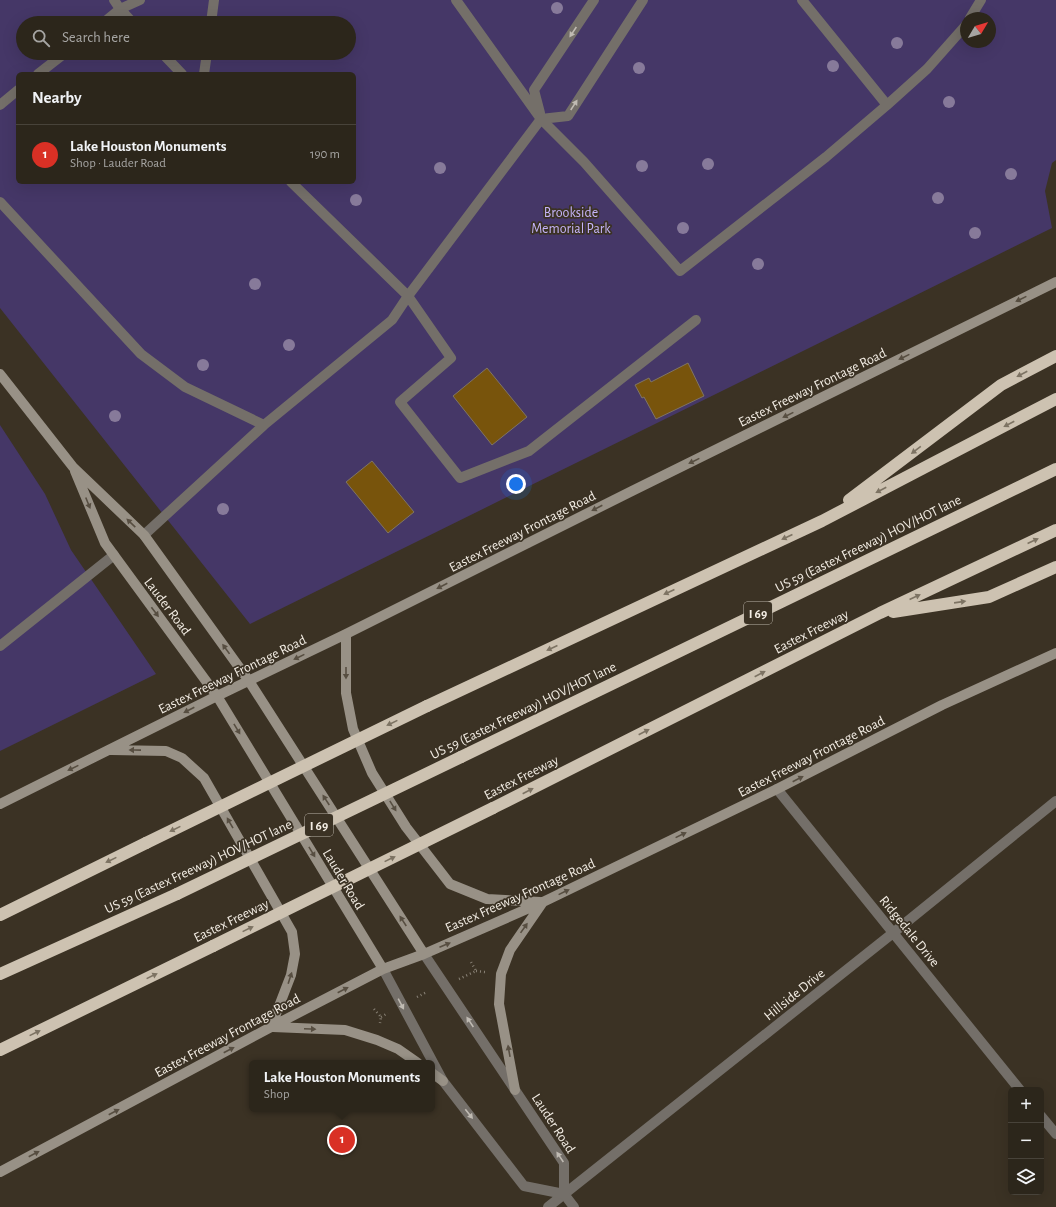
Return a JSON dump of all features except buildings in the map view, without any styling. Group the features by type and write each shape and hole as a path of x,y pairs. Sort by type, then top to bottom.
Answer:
{"highway":[{"path":"822,521 1001,385 1056,356"},
{"path":"0,915 427,706 822,521 1056,399"},
{"name":"US 59 (Eastex Freeway) HOV/HOT lane","path":"0,974 177,894 1056,469"},
{"name":"Eastex Freeway","path":"0,1050 493,808 880,613 1056,530"},
{"path":"880,613 989,597 1056,567"}],"main road":[{"name":"Eastex Freeway Frontage Road","path":"0,804 1056,282"},
{"name":"Lauder Road","path":"0,374 73,467 144,535 249,681 424,954"},
{"name":"Lauder Road","path":"73,467 104,543 217,696 383,969"},
{"path":"346,634 346,693 353,729 372,773 406,827 450,884 487,899 543,902"},
{"name":"Eastex Freeway Frontage Road","path":"0,1172 271,1027 383,969 424,954 543,902 777,789 942,705 1056,653"},
{"path":"110,750 166,751 182,758 204,778 292,932 295,954 291,975 271,1027 345,1030 377,1040 398,1049 414,1060"},
{"path":"516,1090 499,1004 501,974 510,950 543,902"},
{"path":"435,1075 443,1081"}],"street":[{"path":"114,0 126,16"},
{"path":"112,16 120,9 140,0"},
{"path":"212,16 214,0"},
{"path":"456,0 541,119 584,162 680,271 826,157 887,105 927,69 960,32"},
{"path":"541,119 534,90 594,0"},
{"path":"144,535 264,425 392,320 408,296 541,119 568,116 644,0"},
{"path":"802,0 887,105"},
{"path":"974,12 981,0"},
{"path":"41,72 56,60"},
{"path":"169,60 180,72"},
{"path":"204,72 206,60"},
{"path":"0,104 16,92"},
{"path":"293,184 408,296 451,358 400,402 460,478 529,451 696,320"},
{"path":"0,202 141,354 186,387 264,425"},
{"path":"1,644 114,555"},
{"name":"Ridgedale Drive","path":"777,789 1018,1087"},
{"name":"Hillside Drive","path":"548,1207 893,933 1056,801"},
{"name":"Lauder Road","path":"424,954 564,1163 564,1194 524,1186 443,1081 435,1066"},
{"name":"Lauder Road","path":"383,969 432,1060"},
{"path":"1044,1120 1056,1134"},
{"path":"564,1194 574,1207"}],"path":[{"path":"454,981 476,971 470,962"},
{"path":"411,1000 427,992"},
{"path":"374,1009 380,1018 379,1025"},
{"path":"380,1018 388,1013"}],"green space":[{"name":"Brookside Memorial Park","path":"0,0 1056,0 1056,160 1052,163 1045,191 1052,228 250,624 0,308"},
{"path":"0,425 45,494 71,550 156,674 0,751"}],"place":[{"name":"Lake Houston Monuments","path":"342,1140"}]}
